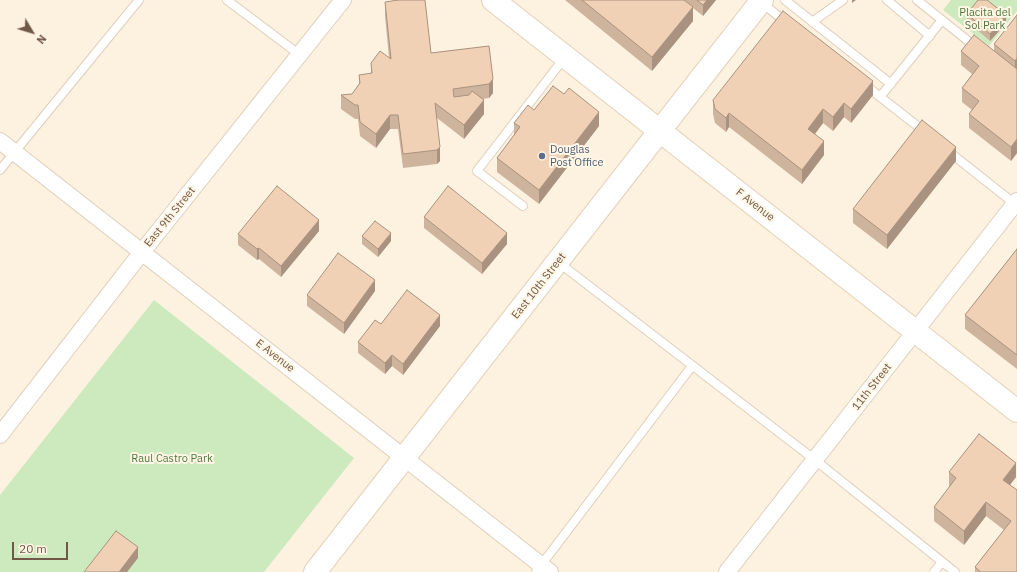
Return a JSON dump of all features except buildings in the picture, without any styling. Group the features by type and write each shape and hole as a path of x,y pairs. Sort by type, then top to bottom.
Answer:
{"main road":[{"name":"F Avenue","path":"493,0 1017,411"},
{"name":"East 10th Street","path":"315,572 761,1"}],"street":[{"name":"East 9th Street","path":"0,435 142,252 343,0"},
{"name":"E Avenue","path":"0,141 404,458 542,570"},
{"name":"11th Street","path":"727,572 1016,202"}],"lane":[{"path":"0,170 138,0"},
{"path":"227,0 300,55"},
{"path":"785,0 891,84"},
{"path":"812,22 835,3 843,0"},
{"path":"887,0 930,36"},
{"path":"917,0 986,55"},
{"path":"761,1 797,31"},
{"path":"880,97 942,20"},
{"path":"523,206 476,171 565,56"},
{"path":"856,78 929,136"},
{"path":"942,145 1016,202"},
{"path":"558,262 814,460 955,572"},
{"path":"542,570 692,366"},
{"path":"934,572 942,562"}],"green space":[{"name":"Placita del Sol Park","path":"951,0 1017,0 1017,11 989,46 943,10"},
{"name":"Raul Castro Park","path":"154,300 354,458 264,572 0,572 0,495"}],"place":[{"name":"Douglas Post Office","path":"542,156"}]}
